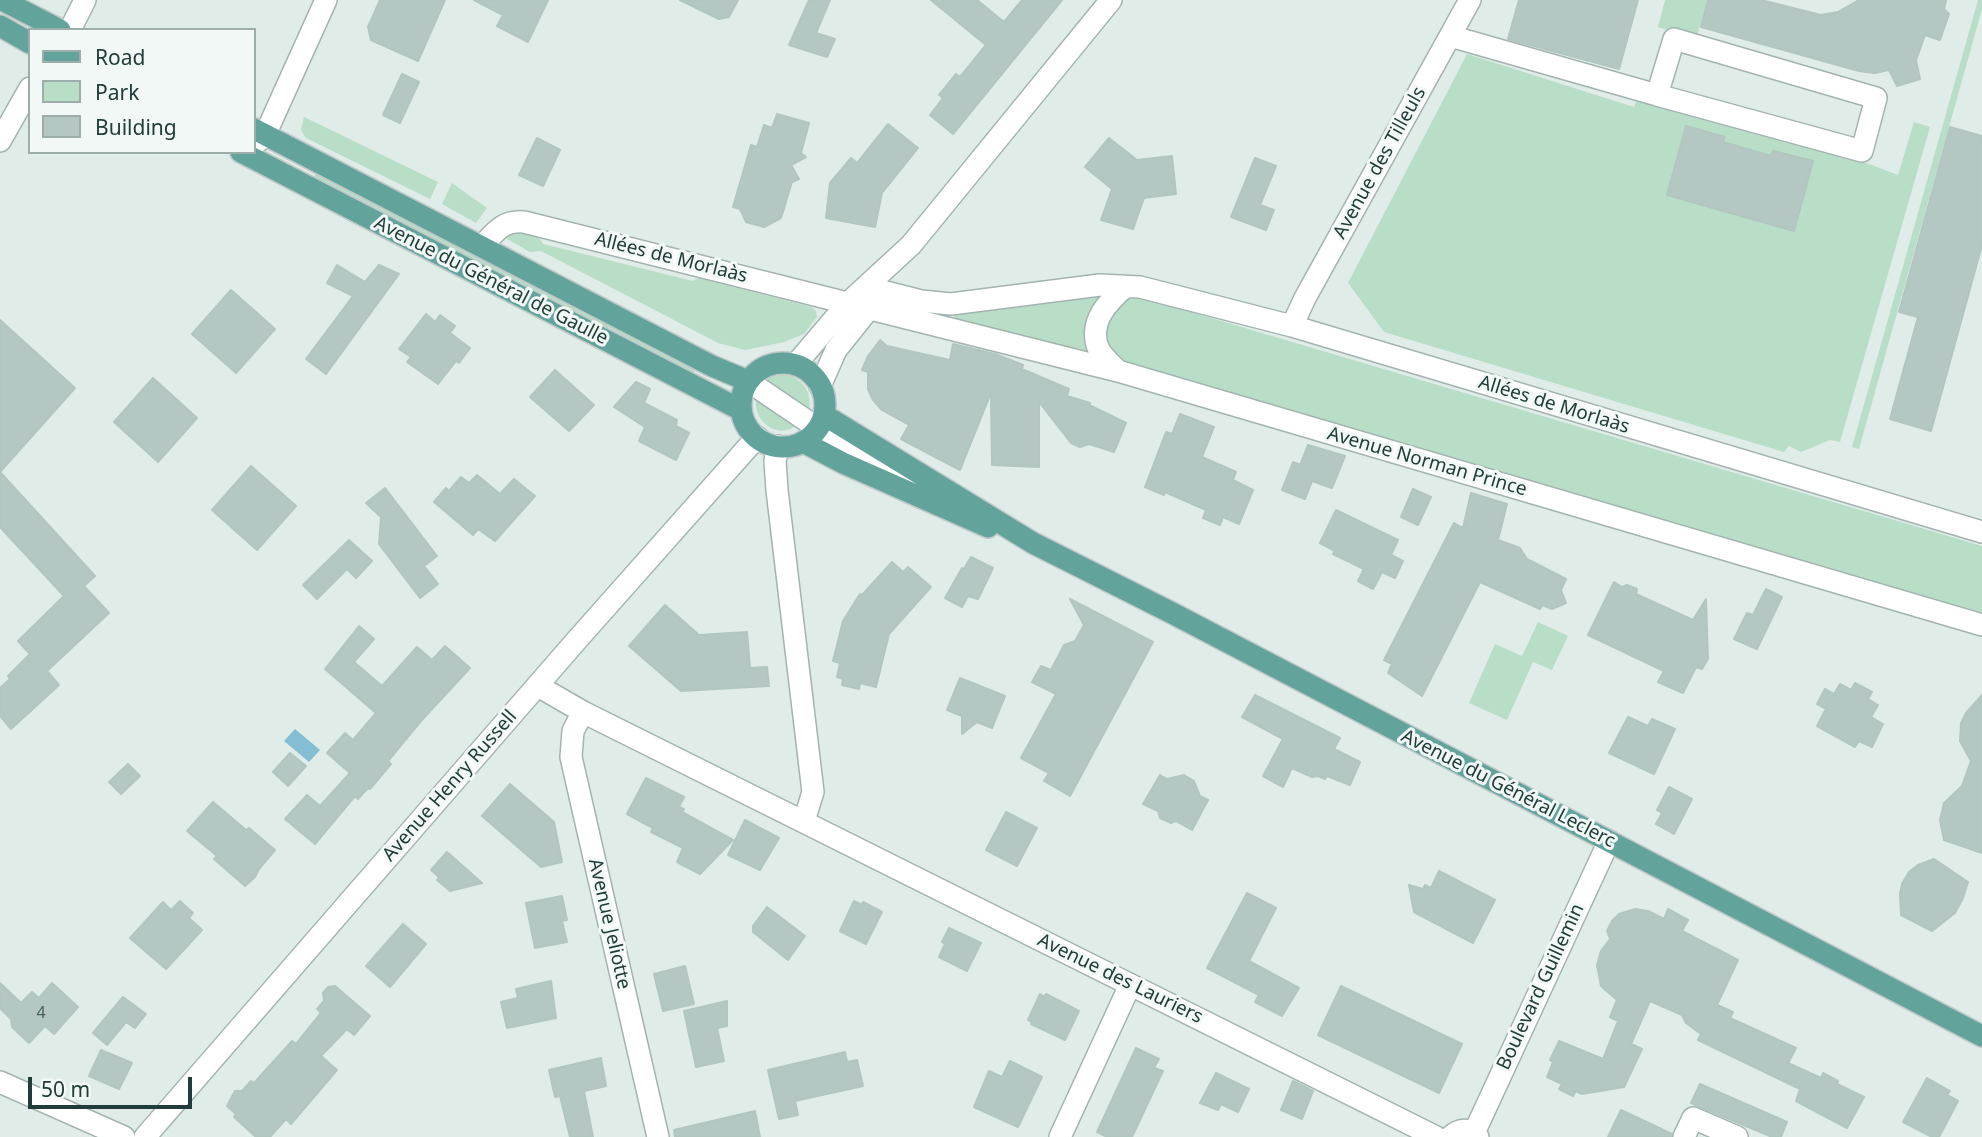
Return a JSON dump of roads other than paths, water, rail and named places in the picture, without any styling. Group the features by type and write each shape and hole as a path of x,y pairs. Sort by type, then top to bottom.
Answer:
{"main road":[{"path":"2,0 56,28"},
{"path":"0,26 28,42"},
{"name":"Avenue du Général de Gaulle","path":"256,147 482,246 712,366 748,381"},
{"name":"Avenue du Général de Gaulle","path":"256,147 741,410"},
{"path":"782,362 796,364 808,370 824,394 815,429 789,446 778,446 757,437 750,431 741,410 742,393 748,381 757,371 782,362"},
{"name":"Avenue du Général Leclerc","path":"815,429 1002,522 1033,542 1982,1036"},
{"name":"Avenue du Général Leclerc","path":"815,429 843,463 977,522 1033,542"}],"street":[{"path":"71,28 85,0"},
{"path":"256,134 294,67 326,0"},
{"path":"796,364 874,289 1111,0"},
{"name":"Avenue des Tilleuls","path":"1292,326 1311,286 1470,0"},
{"path":"1450,36 1657,95 1862,151 1877,99 1674,39 1657,95"},
{"path":"0,141 28,92"},
{"name":"Allées de Morlaàs","path":"482,246 503,225 513,221 524,222 858,306"},
{"name":"Allées de Morlaàs","path":"874,289 921,301 951,304 1100,285 1140,287 1292,326 1982,532"},
{"path":"1118,371 1097,344 1097,330 1098,319 1105,306 1125,287"},
{"path":"820,386 858,306"},
{"name":"Avenue Norman Prince","path":"858,306 1118,371 1982,625"},
{"path":"748,381 815,429"},
{"name":"Avenue Henry Russell","path":"145,1137 757,437"},
{"path":"778,446 775,461 777,490 813,792 804,821"},
{"name":"Avenue des Lauriers","path":"538,686 583,712 1436,1137"},
{"name":"Avenue Jeliotte","path":"583,712 573,731 571,757 658,1137"},
{"name":"Boulevard Guillemin","path":"1476,1135 1609,841"},
{"path":"1060,1137 1130,985"},
{"path":"0,1082 124,1137"},
{"path":"1684,1137 1693,1118 1737,1137"},
{"path":"1450,1137 1458,1131 1466,1130 1476,1135"}],"water":[{"path":"295,729 320,750 309,762 284,741"}]}
